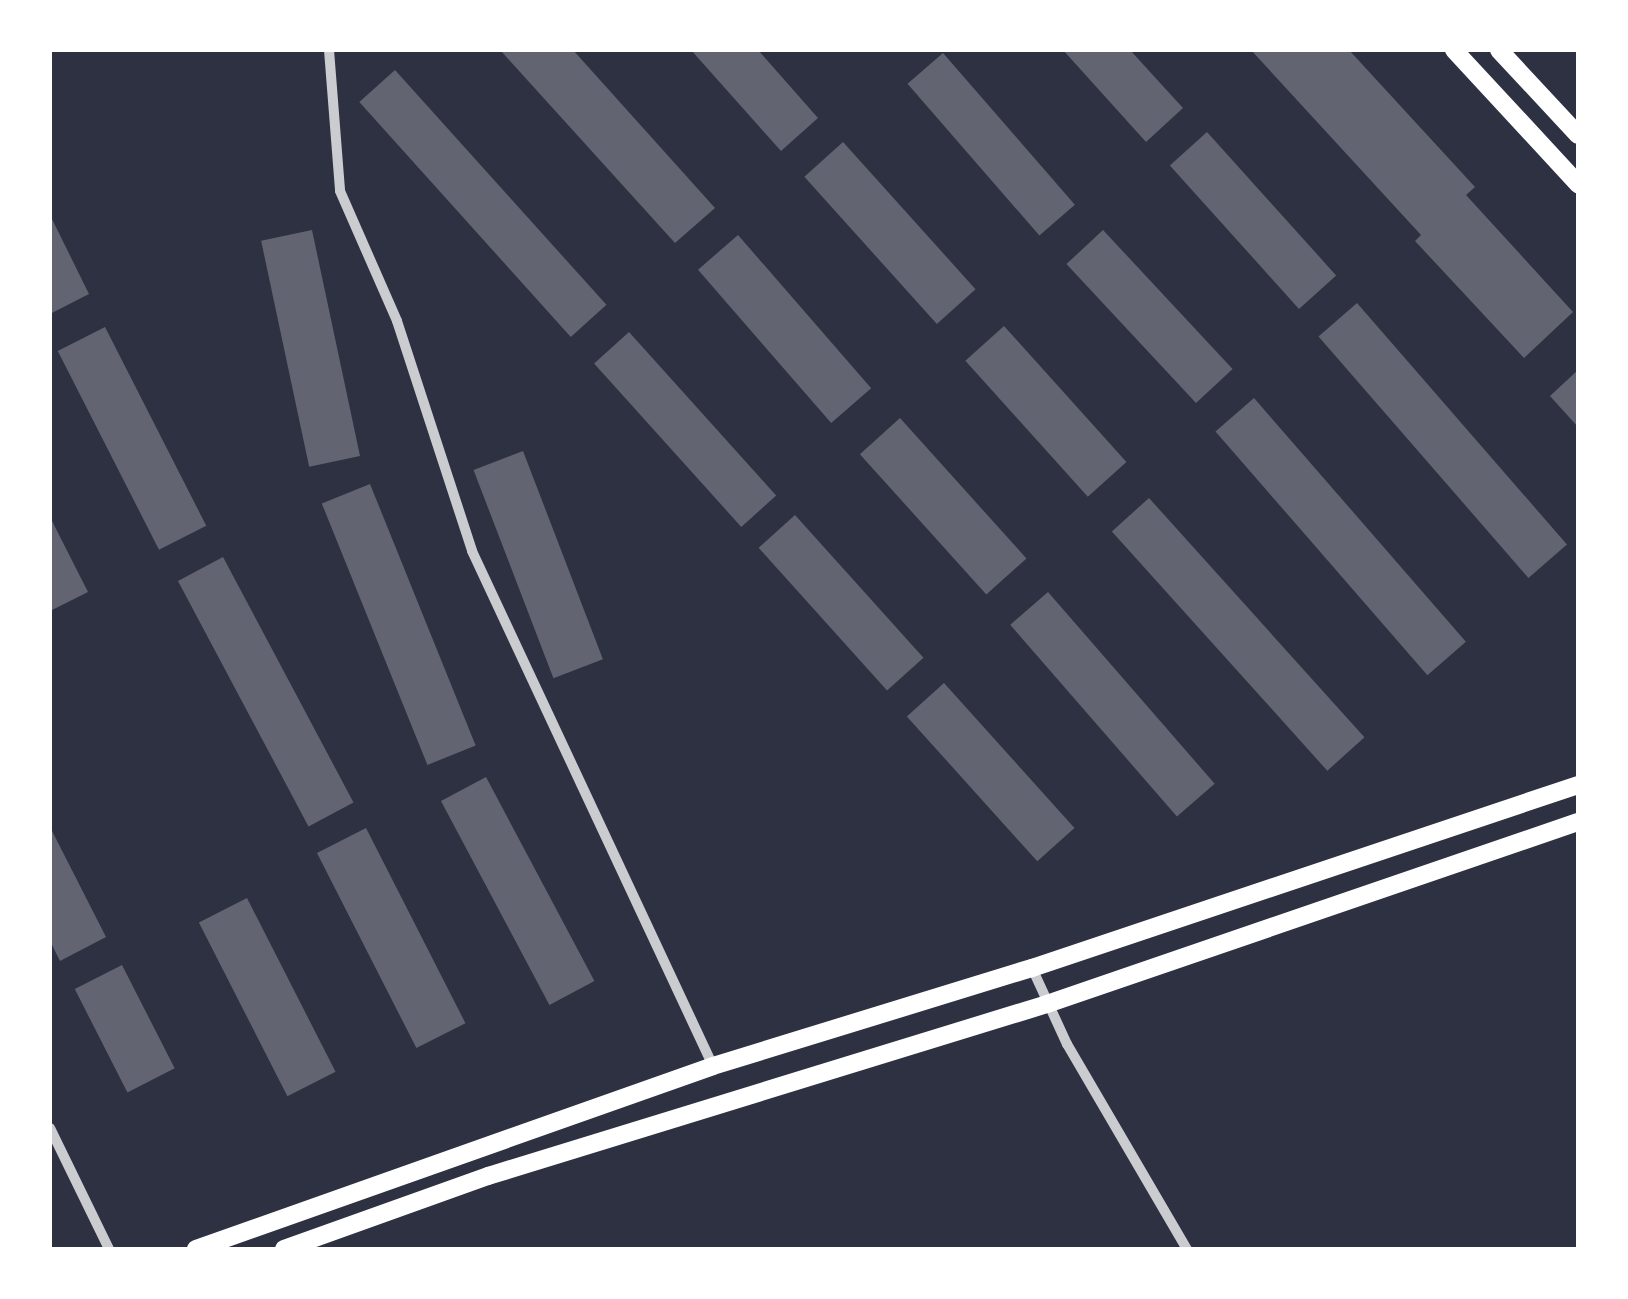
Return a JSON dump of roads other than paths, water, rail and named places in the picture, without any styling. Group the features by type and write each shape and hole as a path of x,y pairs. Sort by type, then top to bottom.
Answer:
{"main road":[{"path":"1454,50 1578,184"},
{"path":"1499,50 1578,135"},
{"path":"196,1249 713,1066 1032,968 1578,785"},
{"path":"284,1249 488,1176 1048,1004 1578,822"}],"street":[{"path":"329,50 340,191 397,321 472,552 713,1066"},
{"path":"1032,968 1048,1004 1187,1249"},
{"path":"50,1128 110,1249"}]}
